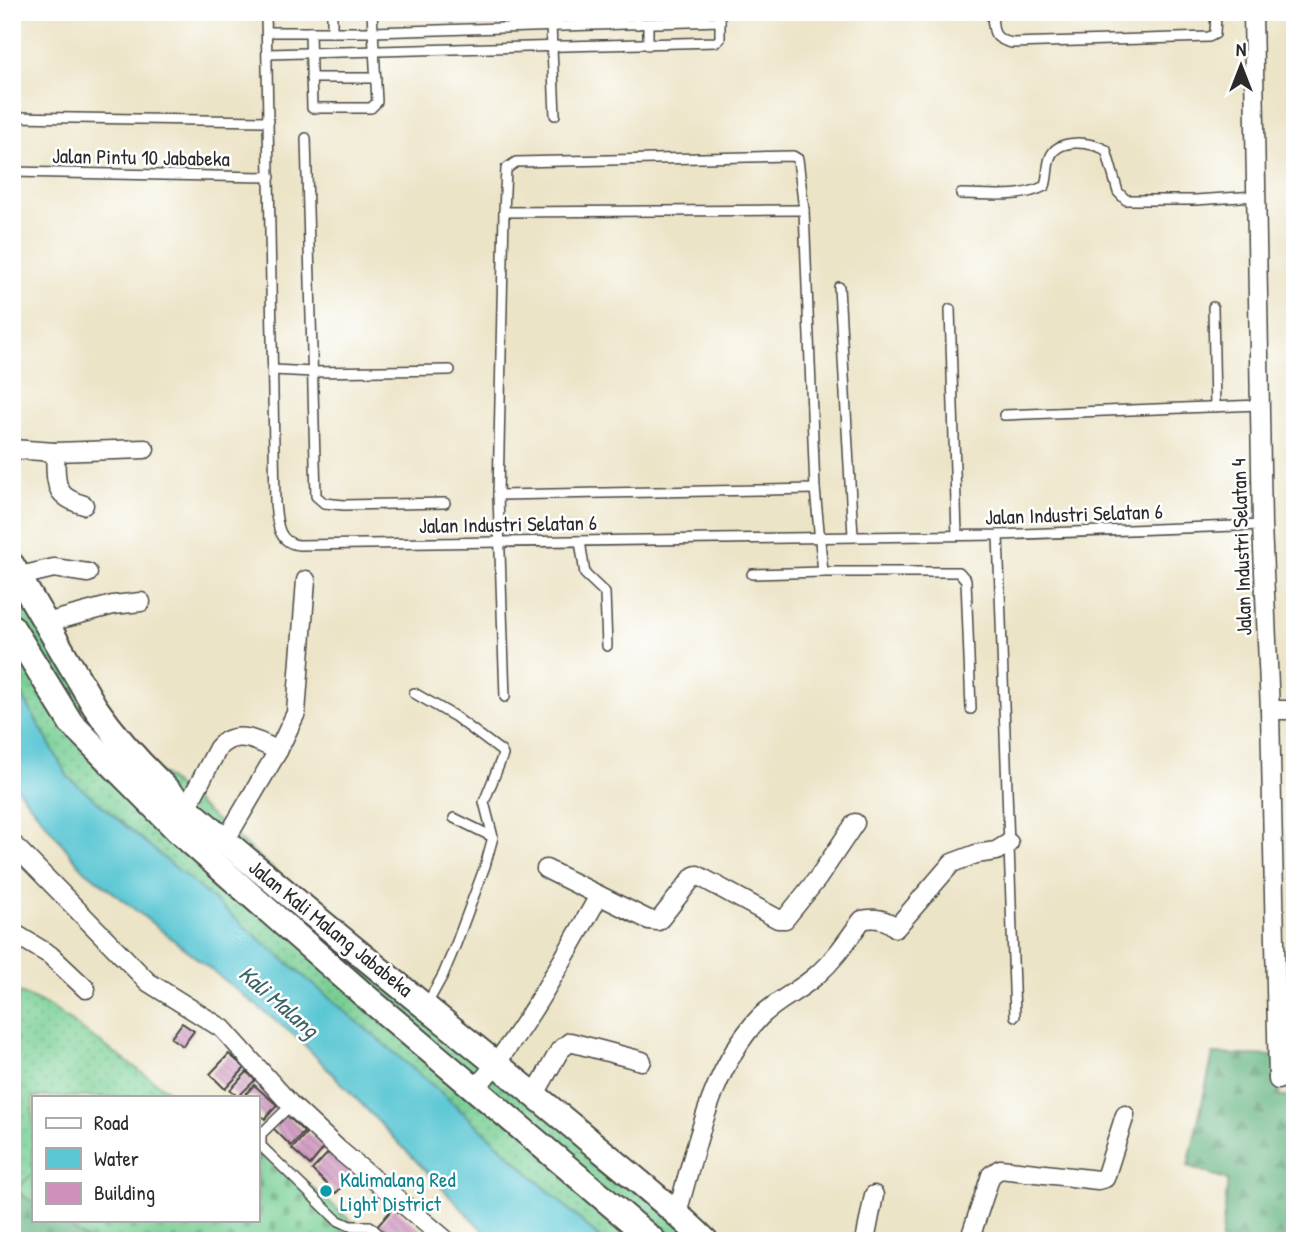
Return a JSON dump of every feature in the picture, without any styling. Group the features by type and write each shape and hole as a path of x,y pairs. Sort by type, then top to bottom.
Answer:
{"main road":[{"name":"Jalan Kali Malang Jababeka","path":"14,573 110,729 136,758 225,842 535,1094 677,1213 706,1241"},
{"name":"Jalan Kali Malang Jababeka","path":"12,627 71,723 189,842 654,1241"}],"street":[{"name":"Jalan Industri Selatan 4","path":"1254,12 1262,525 1278,1080"},
{"path":"12,449 55,452 145,449"},
{"path":"55,452 56,474 62,496 68,501 84,505"},
{"path":"14,573 54,568 88,573"},
{"path":"225,842 278,751 296,713 306,580"},
{"path":"46,624 113,606 141,602"},
{"path":"1269,710 1295,710"},
{"path":"187,807 218,748 225,741 238,737 250,739 278,751"},
{"path":"546,869 649,920 658,920 697,875 778,919 785,919 856,823"},
{"path":"12,843 148,982 223,1029 291,1105 339,1150 447,1241"},
{"path":"677,1213 721,1073 757,1020 772,1005 818,975 836,957 862,920 874,918 891,923 896,928 952,863 976,854 996,851 1009,843"},
{"path":"476,1088 497,1063 599,896"},
{"path":"14,936 50,955 86,989"},
{"path":"535,1094 560,1050 570,1042 642,1061"},
{"path":"969,1241 990,1175 1000,1169 1098,1180 1105,1178 1125,1115"},
{"path":"864,1241 874,1195"}],"lane":[{"name":"Jalan Industri Selatan 6","path":"266,12 275,503 279,531 286,541 299,545 998,535 1262,525"},
{"path":"332,12 332,32"},
{"path":"310,32 313,109 371,108 377,102 372,12"},
{"path":"637,12 648,45"},
{"path":"992,12 994,33 1001,41 1012,43 1209,37 1215,34 1216,12"},
{"path":"1293,12 1295,94"},
{"path":"267,32 373,32 643,24 720,17 718,41 268,54"},
{"path":"551,25 555,115"},
{"path":"311,78 376,78"},
{"name":"Jalan Pintu 10 Jababeka","path":"12,117 269,121"},
{"path":"306,138 316,496 319,501 344,505 444,503"},
{"path":"961,194 1004,194 1038,190 1045,186 1050,158 1056,149 1065,145 1089,144 1106,150 1118,192 1126,200 1195,200 1256,196"},
{"path":"505,697 498,495 506,169 516,162 793,156 798,159 804,210 815,489 823,572"},
{"name":"Jalan Pintu 10 Jababeka","path":"12,172 270,177"},
{"path":"504,212 804,210"},
{"path":"839,287 853,537"},
{"path":"1213,307 1215,407"},
{"path":"950,309 957,535"},
{"path":"273,370 450,370"},
{"path":"1004,415 1260,405"},
{"path":"498,495 815,489"},
{"path":"998,535 1015,1016"},
{"path":"580,541 585,574 605,593 607,646"},
{"path":"752,574 959,572 966,580 971,709"},
{"path":"414,693 454,716 502,753 484,802 493,836 485,866 443,975 426,1005"},
{"path":"454,818 493,836"},
{"path":"259,1139 265,1129 291,1105"},
{"path":"259,1142 328,1213 350,1226 370,1226 386,1241"}],"green space":[{"path":"12,565 110,729 706,1241 603,1241 444,1095 68,777 12,677"},
{"path":"12,989 52,1008 168,1091 157,1096 32,1096 32,1174 16,1190 12,1189"},
{"path":"1213,1054 1276,1056 1280,1097 1295,1096 1295,1241 1221,1241 1228,1180 1188,1166"},
{"path":"259,1142 357,1226 329,1241 89,1241 62,1222 259,1222"},
{"path":"32,1174 32,1201 16,1190"},
{"path":"12,1189 32,1201 32,1222 62,1222 85,1238 84,1241 12,1241"}],"water":[{"name":"Kali Malang","path":"12,677 68,777 444,1095 603,1241 493,1241 299,1039 81,867 12,782"}],"building":[{"path":"182,1023 194,1031 183,1046 171,1038"},
{"path":"229,1054 245,1068 225,1089 210,1074"},
{"path":"247,1072 255,1080 239,1096 230,1090"},
{"path":"254,1085 277,1105 265,1119 259,1114 259,1096 244,1096"},
{"path":"286,1114 304,1132 291,1146 273,1128"},
{"path":"307,1132 325,1147 310,1165 292,1149"},
{"path":"330,1151 354,1174 336,1193 312,1170"},
{"path":"394,1207 429,1236 425,1241 390,1241 375,1229"}],"place":[{"name":"Kalimalang Red Light District","path":"326,1191"}]}
